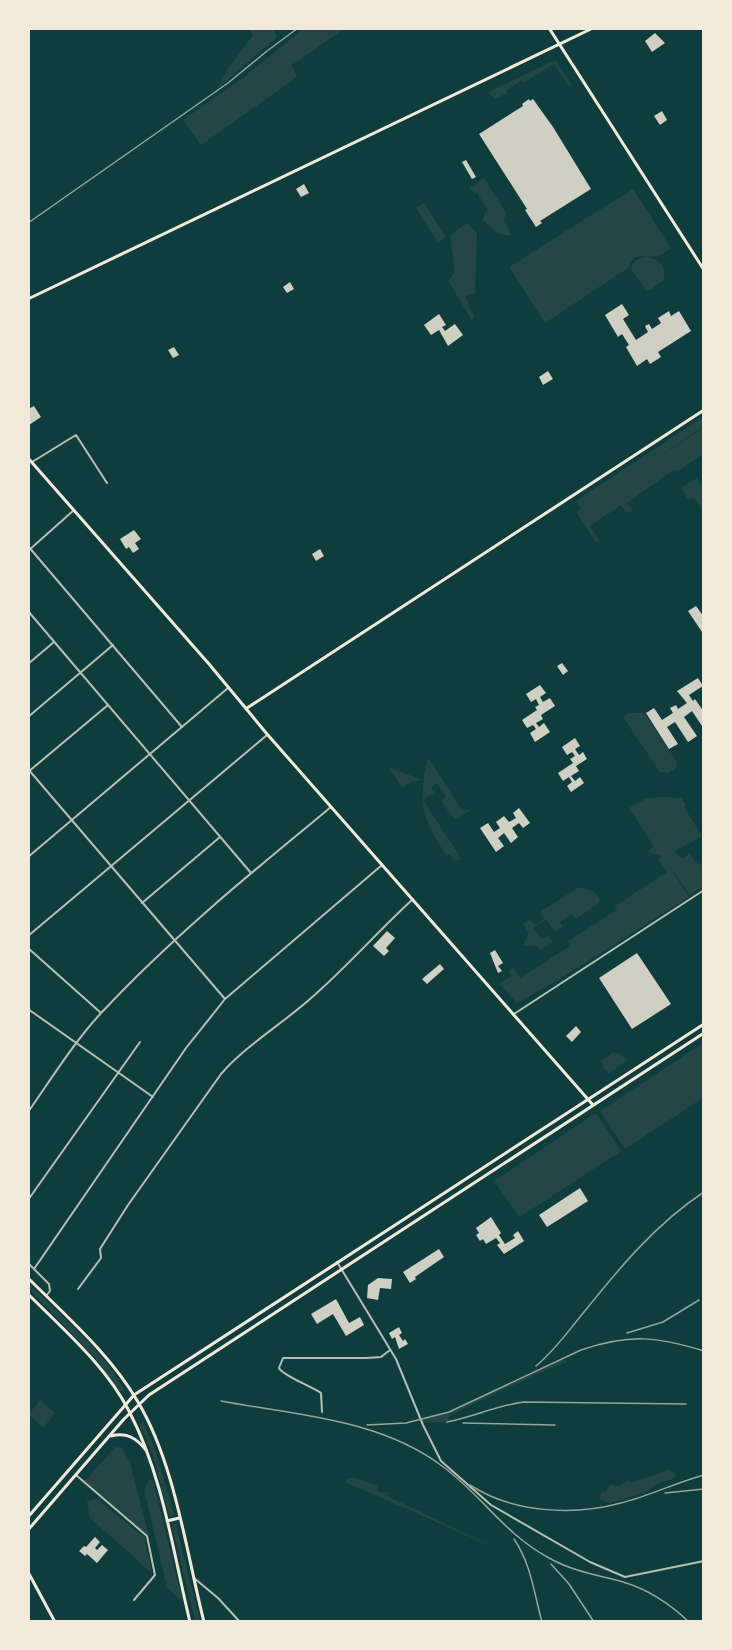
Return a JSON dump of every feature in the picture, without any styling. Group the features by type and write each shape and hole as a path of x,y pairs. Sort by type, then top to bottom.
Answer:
{"main road":[{"path":"549,28 704,270"},
{"path":"28,298 593,28"},
{"path":"247,708 704,410"},
{"path":"28,458 593,1105"},
{"path":"28,1517 134,1395 704,1024"},
{"path":"28,1530 139,1403 704,1033"},
{"path":"28,1278 93,1343 139,1403 166,1469 204,1622"},
{"path":"28,1294 81,1347 126,1404 146,1450 167,1521 190,1622"},
{"path":"109,1436 122,1434 129,1436 146,1450"},
{"path":"167,1521 179,1518"},
{"path":"28,1572 54,1622"}],"street":[{"path":"32,462 76,435 107,483"},
{"path":"74,510 29,549 182,727"},
{"path":"28,611 251,873"},
{"path":"28,663 54,642"},
{"path":"28,717 113,645"},
{"path":"28,857 229,687"},
{"path":"108,705 29,771 225,999"},
{"path":"28,936 267,734"},
{"path":"28,1112 101,1013 174,940 331,807"},
{"path":"142,903 220,837"},
{"path":"34,1269 186,1048 225,999 382,865"},
{"path":"514,1014 704,890"},
{"path":"78,1289 101,1258 100,1249 128,1205 221,1074 237,1057 271,1032 351,962 412,900"},
{"path":"28,948 101,1013"},
{"path":"28,1009 153,1097"},
{"path":"28,1200 140,1042"},
{"path":"337,1262 390,1350 441,1461 491,1505 590,1562 625,1577 704,1561"},
{"path":"28,1263 49,1284 50,1291 46,1296"},
{"path":"322,1412 321,1393 282,1373 279,1368 283,1358 381,1357 390,1350"},
{"path":"76,1475 147,1536 155,1575 134,1600"},
{"path":"193,1578 218,1598 240,1622"}],"shaded area":[{"path":"304,28 344,29 292,65 297,77 201,145 183,120 240,80"},
{"path":"249,29 273,29 277,37 218,88 227,70 253,35"},
{"path":"555,60 572,85 569,87 554,64 524,83 522,80 507,90 507,93 495,99 488,92"},
{"path":"484,178 507,214 503,219 512,236 498,234 483,220 488,210 477,193 475,194 470,188"},
{"path":"633,189 671,248 658,256 637,257 628,268 545,323 509,267"},
{"path":"424,203 446,237 438,243 416,208"},
{"path":"467,223 477,233 475,294 465,295 474,317 472,320 448,281 455,271 450,237"},
{"path":"646,257 659,261 663,267 664,280 646,290 631,266 636,260"},
{"path":"703,417 703,427 632,475 703,428 703,454 680,470 672,471 627,503 633,511 626,513 621,505 590,526 599,540 596,542 576,512 581,509 576,501"},
{"path":"697,478 703,488 703,511 694,498 688,499 681,488"},
{"path":"628,713 644,713 676,760 677,767 668,773 660,772 623,717"},
{"path":"427,760 430,760 461,809 471,810 455,820 441,801 446,797 437,783 431,787 435,792 423,800"},
{"path":"389,768 422,780 411,782 402,788"},
{"path":"647,798 681,798 702,836 674,852 683,858 689,854 699,865 703,863 703,886 690,895 667,862 689,897 558,980 517,1003 499,984 511,976 508,971 513,968 520,978 570,946 568,941 617,910 615,906 667,872 658,859 662,856 647,852 654,847 629,808"},
{"path":"423,800 461,858 457,861 453,860 450,854 446,855 427,820"},
{"path":"579,887 595,892 600,900 599,903 576,919 572,914 560,922 563,927 555,932 546,919 533,928 541,939 549,936 553,942 540,950 537,946 523,946 529,933 523,924 530,919 535,925 544,919 540,912"},
{"path":"703,1043 703,1098 625,1149 600,1111"},
{"path":"612,1053 619,1053 628,1060 609,1073 604,1069 601,1061"},
{"path":"596,1113 621,1151 520,1217 494,1181"},
{"path":"29,1283 107,1363 124,1390 122,1392 94,1357 29,1289"},
{"path":"562,1359 567,1362 534,1375 449,1416 447,1422 422,1422 421,1420 449,1412"},
{"path":"40,1400 55,1413 43,1428 29,1414"},
{"path":"143,1422 156,1452 174,1514 172,1516 169,1515 152,1453 140,1425"},
{"path":"115,1447 122,1448 130,1463 149,1536 85,1481"},
{"path":"668,1469 674,1472 675,1478 657,1484 649,1491 611,1503 600,1500 601,1493 606,1491 610,1485 620,1486 628,1481 632,1483"},
{"path":"354,1477 377,1486 378,1491 388,1492 387,1496 498,1549 345,1482 348,1478"},
{"path":"150,1478 154,1484 183,1603 167,1587 144,1490"},
{"path":"98,1499 144,1537 152,1573 90,1518 87,1501"},
{"path":"173,1524 176,1524 200,1621 195,1621"}],"building":[{"path":"655,33 665,43 652,52 645,41"},
{"path":"529,99 530,101 533,99 553,127 591,189 540,221 542,223 536,227 479,134 523,106 522,104"},
{"path":"662,111 667,120 660,125 654,116"},
{"path":"466,160 476,177 472,179 462,162"},
{"path":"304,184 309,193 301,197 296,189"},
{"path":"290,282 294,289 287,293 283,287"},
{"path":"622,304 629,315 623,319 636,340 648,332 645,326 649,324 652,329 661,323 658,318 669,311 671,316 679,311 691,331 658,352 661,357 650,364 647,359 637,366 626,347 629,345 622,334 618,337 605,315"},
{"path":"439,314 446,325 442,327 445,331 455,324 463,335 448,346 439,330 431,335 424,325"},
{"path":"174,347 179,355 173,358 168,350"},
{"path":"548,371 553,379 543,385 539,377"},
{"path":"34,406 41,417 29,425 28,409"},
{"path":"134,530 141,539 135,543 139,549 133,553 129,547 126,549 120,539"},
{"path":"320,549 324,556 316,561 312,554"},
{"path":"696,606 704,617 704,635 688,611"},
{"path":"562,663 568,671 563,675 557,666"},
{"path":"698,678 703,686 689,695 693,701 695,699 704,712 704,729 692,711 684,717 697,736 688,742 675,722 667,727 678,744 669,749 646,713 654,708 662,720 673,713 670,708 676,705 678,709 687,703 677,691"},
{"path":"540,685 546,693 540,697 543,702 550,698 555,706 541,715 543,719 536,723 539,727 544,723 550,732 535,742 530,733 536,729 533,725 527,728 522,720 537,710 535,707 539,705 536,699 531,702 526,694"},
{"path":"575,738 580,746 575,749 579,755 583,752 587,759 576,766 579,771 571,776 575,781 580,777 584,783 571,792 567,786 572,782 569,777 563,781 558,773 573,763 570,759 575,756 572,752 567,755 562,747"},
{"path":"519,808 530,823 523,828 519,823 512,828 518,837 511,843 504,833 498,838 504,846 496,852 480,828 488,823 494,832 500,828 496,822 504,816 509,822 516,818 513,813"},
{"path":"387,931 395,938 386,948 389,951 384,956 373,946"},
{"path":"495,950 503,963 498,966 502,971 498,973 490,953"},
{"path":"637,953 671,1004 632,1029 599,978"},
{"path":"440,964 444,969 427,984 422,979"},
{"path":"576,1026 581,1032 572,1042 566,1036"},
{"path":"580,1188 588,1201 547,1227 539,1215"},
{"path":"491,1217 505,1244 515,1238 513,1235 518,1231 524,1241 504,1254 497,1245 500,1243 496,1238 486,1244 483,1239 480,1241 476,1235 479,1233 476,1228"},
{"path":"439,1249 444,1257 410,1283 403,1272"},
{"path":"378,1278 392,1279 391,1289 380,1288 378,1300 367,1298 368,1285"},
{"path":"336,1299 349,1323 360,1317 364,1325 346,1336 333,1314 317,1324 311,1314"},
{"path":"399,1327 402,1333 399,1335 408,1344 399,1349 395,1337 392,1339 389,1333"},
{"path":"95,1537 100,1542 95,1548 97,1550 102,1545 108,1550 97,1563 87,1554 85,1556 79,1551"}],"railway":[{"path":"28,223 228,83 298,28"},
{"path":"536,1366 637,1250 669,1219 704,1192"},
{"path":"627,1333 663,1322 699,1300"},
{"path":"367,1425 406,1423 449,1412 581,1350 614,1341 657,1340 704,1351"},
{"path":"221,1401 308,1415 365,1428 418,1450 456,1477 505,1526 533,1548 567,1566 641,1589 666,1603 689,1622"},
{"path":"447,1422 524,1402 686,1404"},
{"path":"463,1423 555,1425"},
{"path":"470,1485 487,1494 524,1506 583,1510 631,1500 704,1475"},
{"path":"665,1493 704,1489"},
{"path":"514,1539 528,1569 542,1622"},
{"path":"551,1564 569,1584 594,1622"}]}
